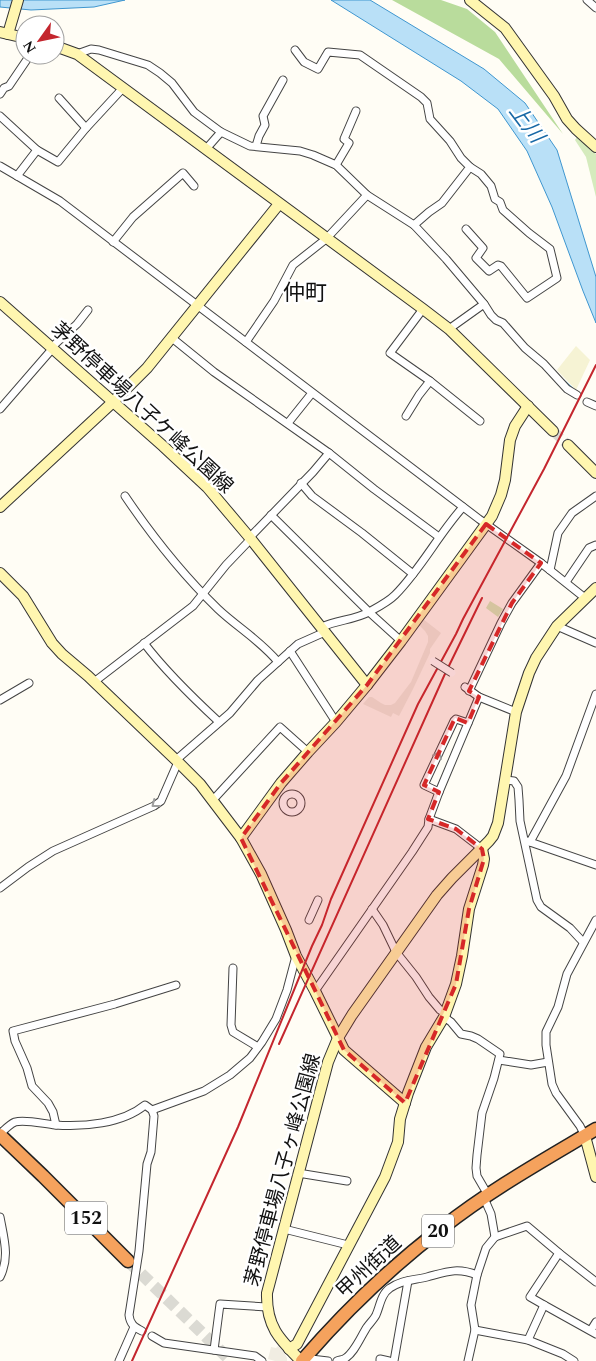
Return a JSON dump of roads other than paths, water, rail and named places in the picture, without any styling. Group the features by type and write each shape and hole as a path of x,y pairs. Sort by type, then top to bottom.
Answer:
{"highway":[{"name":"甲州街道","path":"303,1360 353,1306 406,1257 444,1226 528,1169 596,1129"},
{"name":"152","path":"0,1134 128,1261"}],"street":[{"path":"6,30 18,0"},
{"path":"470,0 505,28 554,96 567,119 576,130 596,147"},
{"path":"587,0 596,8"},
{"path":"65,50 77,54 423,309 449,330 553,431"},
{"path":"77,54 91,50 100,50 148,65 172,83 194,112 221,132 250,146 300,151 336,165 367,195 414,225 446,259 491,315 496,320 504,323 525,348 544,364 567,389 577,396"},
{"path":"295,50 304,62 318,69 328,52 360,56 421,97 427,103 430,118 450,141 461,158 481,174 491,186 503,210 550,249 557,278 526,298 502,266 498,264 489,271 476,258 483,248 466,229"},
{"path":"0,94 4,88 9,86 23,65"},
{"path":"256,146 265,125 263,116 283,80"},
{"path":"0,116 36,150 58,162 123,88"},
{"path":"59,98 86,128"},
{"path":"336,165 349,143 344,139 356,111"},
{"path":"206,150 221,132"},
{"path":"16,176 36,150"},
{"path":"0,166 60,201 585,598"},
{"path":"414,225 442,203 470,167"},
{"path":"113,242 133,217 183,173 194,186"},
{"path":"246,342 274,301 294,265 326,239 367,195"},
{"path":"0,506 113,402 147,368 279,204"},
{"name":"茅野停車場八子ケ峰公園線","path":"0,302 207,487 324,629 367,685"},
{"path":"449,330 484,304"},
{"path":"423,309 390,353 480,421"},
{"path":"0,409 88,310"},
{"path":"172,338 214,372 329,453 439,537"},
{"path":"406,416 430,382"},
{"path":"288,424 312,393"},
{"path":"587,402 596,406"},
{"path":"241,838 272,794 367,685 494,512 505,480 510,440 515,426 528,406"},
{"path":"568,445 596,473"},
{"path":"94,682 193,606 250,538 329,453"},
{"path":"301,483 312,496 413,574"},
{"path":"125,496 149,531 203,594 218,609 269,651 278,662"},
{"path":"550,570 554,545 561,528 572,513 596,496"},
{"path":"0,888 28,866 53,851 154,806 160,801 177,761 230,713 258,680 303,640 324,629 369,612 394,596 413,574 463,507"},
{"path":"271,515 401,641"},
{"path":"566,582 589,548 596,545"},
{"path":"516,712 479,697 467,689 512,603 541,563"},
{"name":"茅野停車場八子ヶ峰公園線","path":"0,573 23,596 52,643 62,654 94,682 200,784 241,838 262,874 296,956 338,1038"},
{"name":"茅野停車場八子ヶ峰公園線","path":"303,1360 281,1341 273,1328 267,1307 267,1293 328,1062 338,1038 352,1015 437,895 493,836 498,823 506,780 516,712 532,666 556,626 596,588"},
{"path":"556,626 596,643"},
{"path":"144,643 191,696 219,722"},
{"path":"290,651 336,722"},
{"path":"433,661 452,673"},
{"path":"0,700 29,683"},
{"path":"527,841 566,776 596,694"},
{"path":"315,991 428,827 439,792 479,697"},
{"path":"439,792 424,785 454,720 468,723"},
{"path":"212,801 280,727 308,752"},
{"path":"506,780 514,781 518,788 520,821 527,841 539,903 570,928 583,942"},
{"path":"289,1349 297,1344 385,1177 398,1142 400,1119 404,1103 426,1047 444,1015 456,984 469,909 484,859 482,849 456,829 429,819"},
{"path":"527,841 596,865"},
{"path":"309,920 318,900"},
{"path":"372,909 383,925 396,952 444,1015 461,1034 478,1039 500,1054 482,1114 476,1162 477,1176 486,1197 494,1225 495,1237"},
{"path":"596,920 567,974 558,1007 546,1032 552,1084 556,1093 580,1126 596,1177"},
{"path":"152,1110 204,1091 230,1075 250,1058 276,1019 287,990 296,956"},
{"path":"233,968 231,1025 233,1032 258,1047"},
{"path":"56,1125 48,1103 32,1086 13,1031 115,1004 176,985"},
{"path":"338,1038 347,1053 404,1103"},
{"path":"499,1060 531,1065 548,1062"},
{"path":"0,1134 15,1122 24,1121 56,1125 97,1124 131,1114 145,1106 152,1110 154,1116 151,1152 147,1164 139,1251 129,1315 134,1327 142,1331"},
{"path":"298,1173 347,1181"},
{"path":"0,1217 6,1258 0,1277"},
{"path":"468,1361 475,1330 471,1305 476,1274 486,1248 495,1237 527,1226 596,1282"},
{"path":"284,1229 348,1246"},
{"path":"559,1253 530,1297 593,1332 596,1322"},
{"path":"337,1361 345,1359 354,1349 376,1316 382,1298 389,1288 408,1280 446,1271 462,1271 476,1274"},
{"path":"394,1361 408,1280"},
{"path":"214,1350 220,1304 267,1307"},
{"path":"528,1340 544,1305"},
{"path":"119,1361 134,1327"},
{"path":"475,1330 528,1340 563,1354 574,1361"},
{"path":"152,1336 164,1343 255,1356 262,1361"},
{"path":"380,1361 380,1359 389,1361"},
{"path":"303,1360 328,1361"}],"water":[{"path":"0,0 125,0 94,7 31,10 0,7"},
{"name":"上川","path":"331,0 370,0 484,69 525,103 557,150 596,277 596,323 552,207 527,151 498,109 461,81"}],"waterway":[{"path":"563,380 574,390"}],"tunnel":[{"path":"553,431 568,445"},
{"path":"128,1261 231,1361"}],"railway":[{"path":"132,1361 238,1127 331,899 418,704 544,469 596,365"},
{"path":"279,1044 444,676 482,598"}],"district":[{"name":"仲町","path":"305,293"}]}
